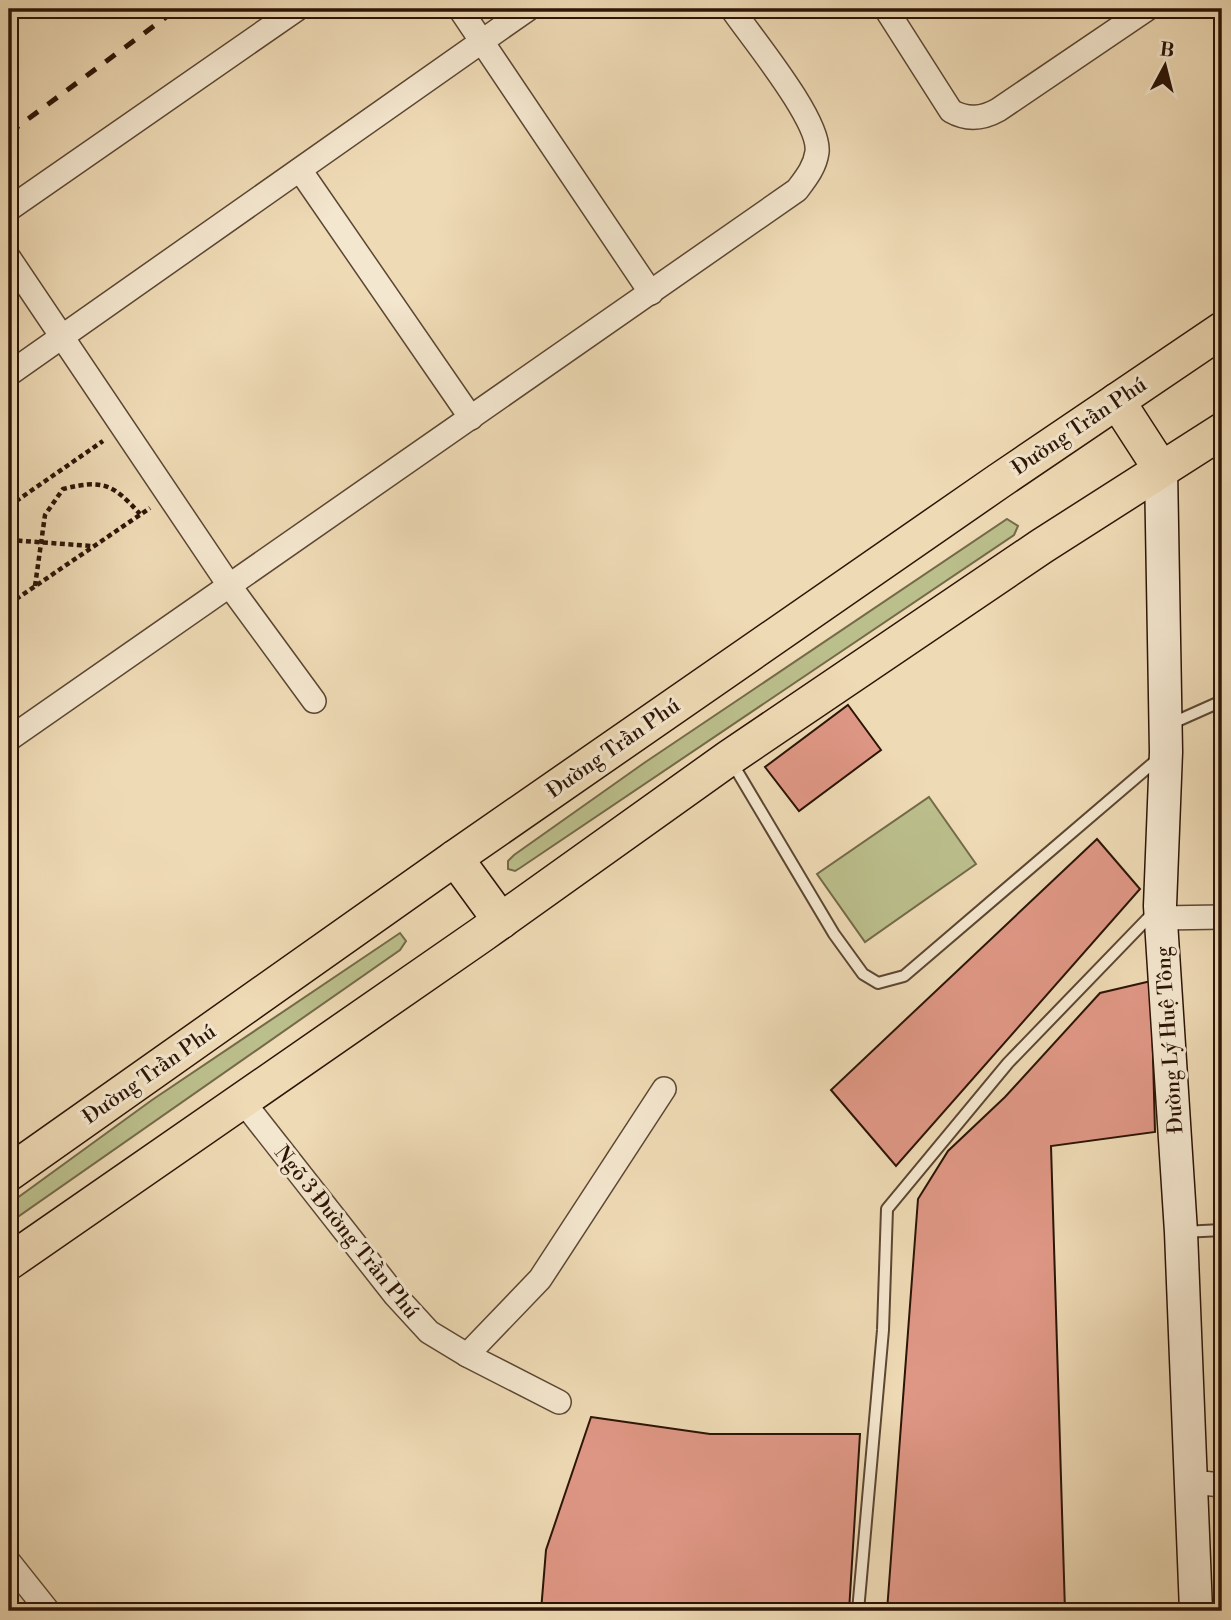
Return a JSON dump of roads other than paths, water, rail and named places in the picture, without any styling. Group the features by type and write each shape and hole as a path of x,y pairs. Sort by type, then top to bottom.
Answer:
{"main road":[{"name":"Đường Trần Phú","path":"9,1173 455,858 1222,330"},
{"path":"1116,401 1161,469"},
{"path":"9,1262 241,1098 501,921 729,758 989,581 1222,431"},
{"name":"Đường Lý Huệ Tông","path":"1161,469 1166,739 1160,912 1181,1232 1196,1611"},
{"path":"455,858 501,921"}],"street":[{"path":"9,209 296,9"},
{"path":"460,9 651,293"},
{"path":"9,374 528,9"},
{"path":"9,739 787,198 809,174 815,163 816,138 806,116 732,9"},
{"path":"886,9 951,111 960,116 977,118 998,110 1147,9"},
{"path":"300,170 471,418"},
{"path":"9,258 229,585 314,701"},
{"path":"1160,912 1222,917"},
{"path":"467,1355 540,1279 664,1089"},
{"name":"Ngõ 3 Đường Trần Phú","path":"241,1098 395,1295 429,1332 467,1355 559,1402"},
{"path":"1191,1482 1222,1485"},
{"path":"9,1562 48,1611"}],"lane":[{"path":"729,758 834,934 863,974 878,983 904,976 1166,739 1222,701"},
{"path":"858,1611 883,1330 887,1209 1008,1063 1160,912"},
{"path":"1181,1232 1222,1230"}],"railway":[{"path":"9,133 177,9"}]}
